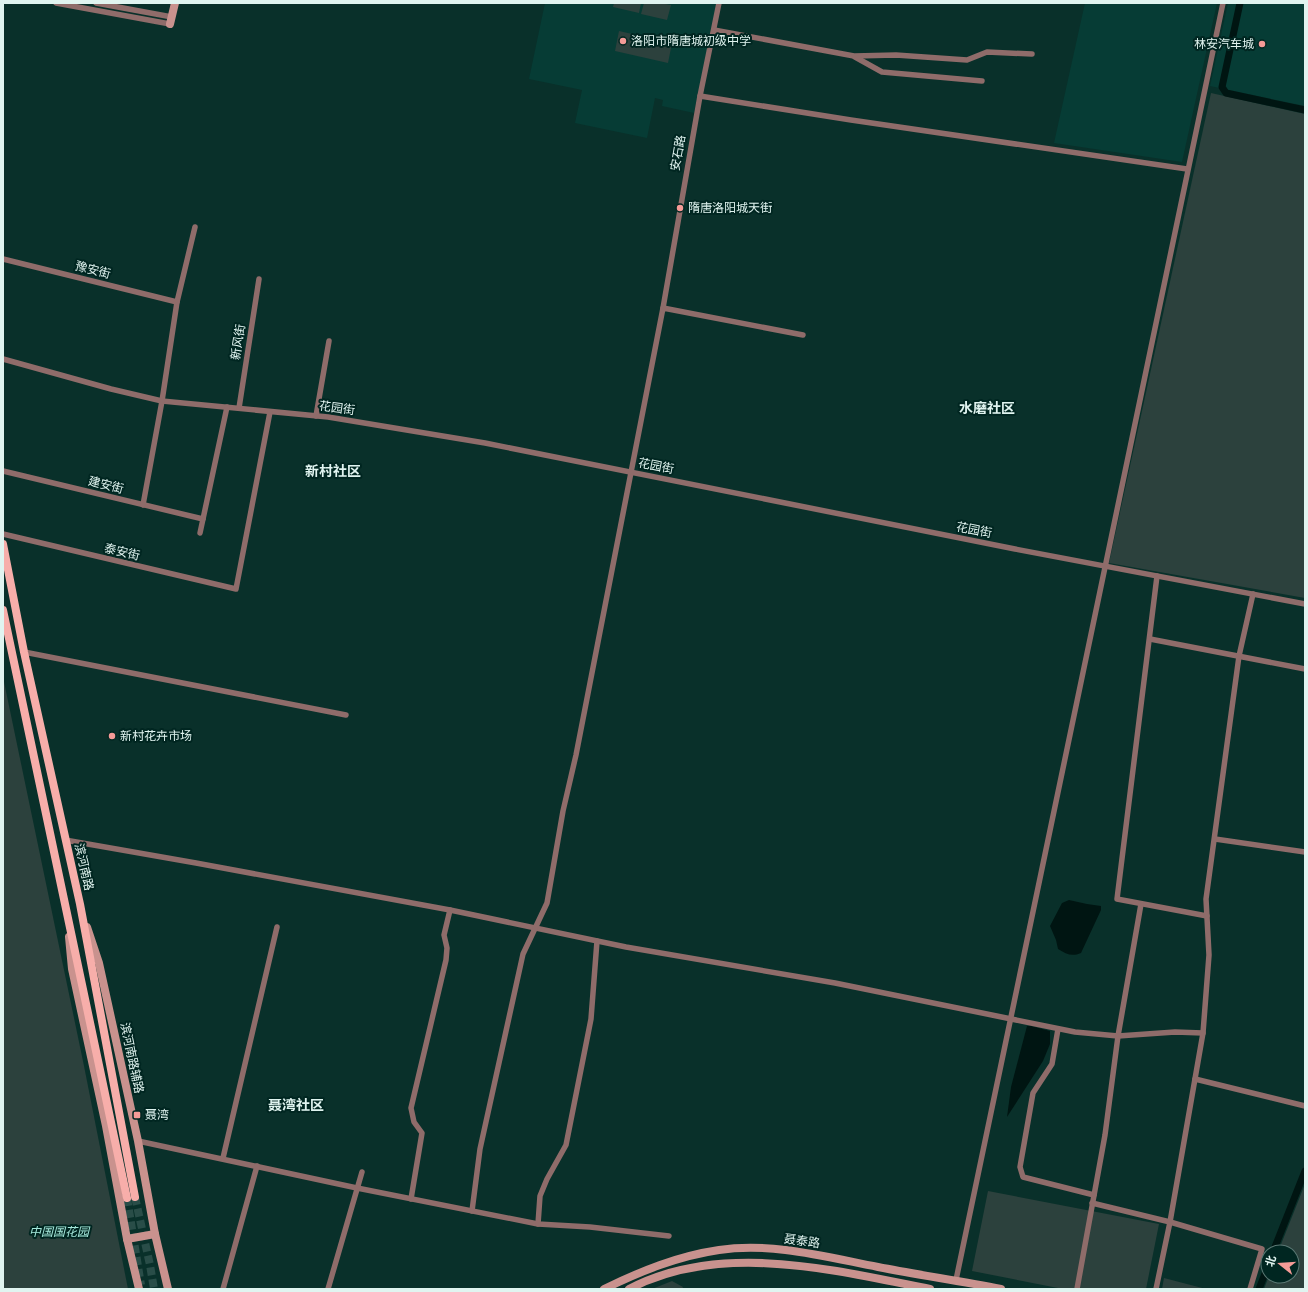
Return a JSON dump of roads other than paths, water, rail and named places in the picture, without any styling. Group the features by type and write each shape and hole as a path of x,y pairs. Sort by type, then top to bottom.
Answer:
{"main road":[{"path":"169,20 170,3"},
{"path":"169,20 175,3"},
{"name":"滨河南路","path":"3,544 24,652 80,904 131,1198 66,908 3,610"},
{"path":"3,607 15,605"},
{"name":"滨河南路辅路","path":"80,904 99,963 138,1140 155,1234 168,1289"},
{"path":"66,908 72,969 106,1126 127,1239 139,1289"},
{"path":"127,1239 155,1234"},
{"name":"聂泰路","path":"604,1289 635,1274 673,1260 719,1250 754,1247 823,1256 904,1272 956,1280 985,1288 999,1289"},
{"path":"629,1289 641,1282 678,1270 706,1265 775,1263 859,1275 930,1289"}],"street":[{"path":"56,3 169,20"},
{"path":"96,3 169,20"},
{"name":"安石路","path":"472,1211 480,1149 523,954 547,903 563,811 578,747 664,308 700,96 719,3"},
{"path":"956,1280 1222,3"},
{"path":"714,30 854,56 896,55 968,60 987,52 1032,54"},
{"path":"854,56 882,72 982,81"},
{"path":"700,96 851,120 1187,169"},
{"path":"143,505 178,302 194,227"},
{"name":"豫安街","path":"3,259 178,302"},
{"name":"新风街","path":"239,408 259,279"},
{"path":"664,308 803,335"},
{"path":"316,416 329,341"},
{"name":"花园街","path":"3,359 111,389 162,401 316,416 485,444 1305,604"},
{"path":"200,533 227,407"},
{"name":"泰安街","path":"3,534 236,589 270,412"},
{"name":"建安街","path":"3,471 203,519"},
{"path":"1157,576 1117,899 1207,916"},
{"path":"1156,1289 1170,1222 1203,1033 1209,955 1206,899 1239,656 1253,594"},
{"path":"1150,639 1305,669"},
{"path":"24,652 346,715"},
{"path":"1215,839 1305,852"},
{"path":"65,840 450,910 596,941 835,983 1075,1032 1118,1036 1175,1032 1203,1033"},
{"path":"1077,1289 1105,1135 1118,1036 1141,904"},
{"path":"411,1199 422,1133 414,1122 411,1108 446,960 448,948 444,935 450,910"},
{"path":"223,1158 277,927"},
{"path":"538,1224 540,1196 547,1179 566,1145 591,1019 596,941"},
{"path":"1058,1029 1052,1064 1033,1094 1020,1167 1023,1177 1094,1195"},
{"path":"1195,1079 1305,1106"},
{"path":"138,1140 357,1188 538,1224 590,1227 669,1236"},
{"path":"222,1289 257,1166"},
{"path":"328,1289 362,1172"},
{"path":"1092,1202 1170,1222 1262,1249 1250,1289"}],"waterway":[{"path":"1240,3 1222,87 1226,93 1305,110"},
{"path":"1276,1244 1305,1171"},
{"path":"1259,1289 1261,1284"}],"tunnel":[{"path":"135,1197 154,1289"},
{"path":"127,1198 141,1285"}],"place":[{"name":"洛阳市隋唐城初级中学","path":"623,41"},
{"name":"林安汽车城","path":"1262,44"},
{"name":"隋唐洛阳城天街","path":"680,208"},
{"name":"新村花卉市场","path":"112,736"},
{"name":"聂湾","path":"137,1115"}],"district":[{"name":"水磨社区","path":"987,408"},
{"name":"新村社区","path":"333,471"},
{"name":"聂湾社区","path":"296,1105"}],"park label":[{"name":"中国国花园","path":"59,1232"}]}
